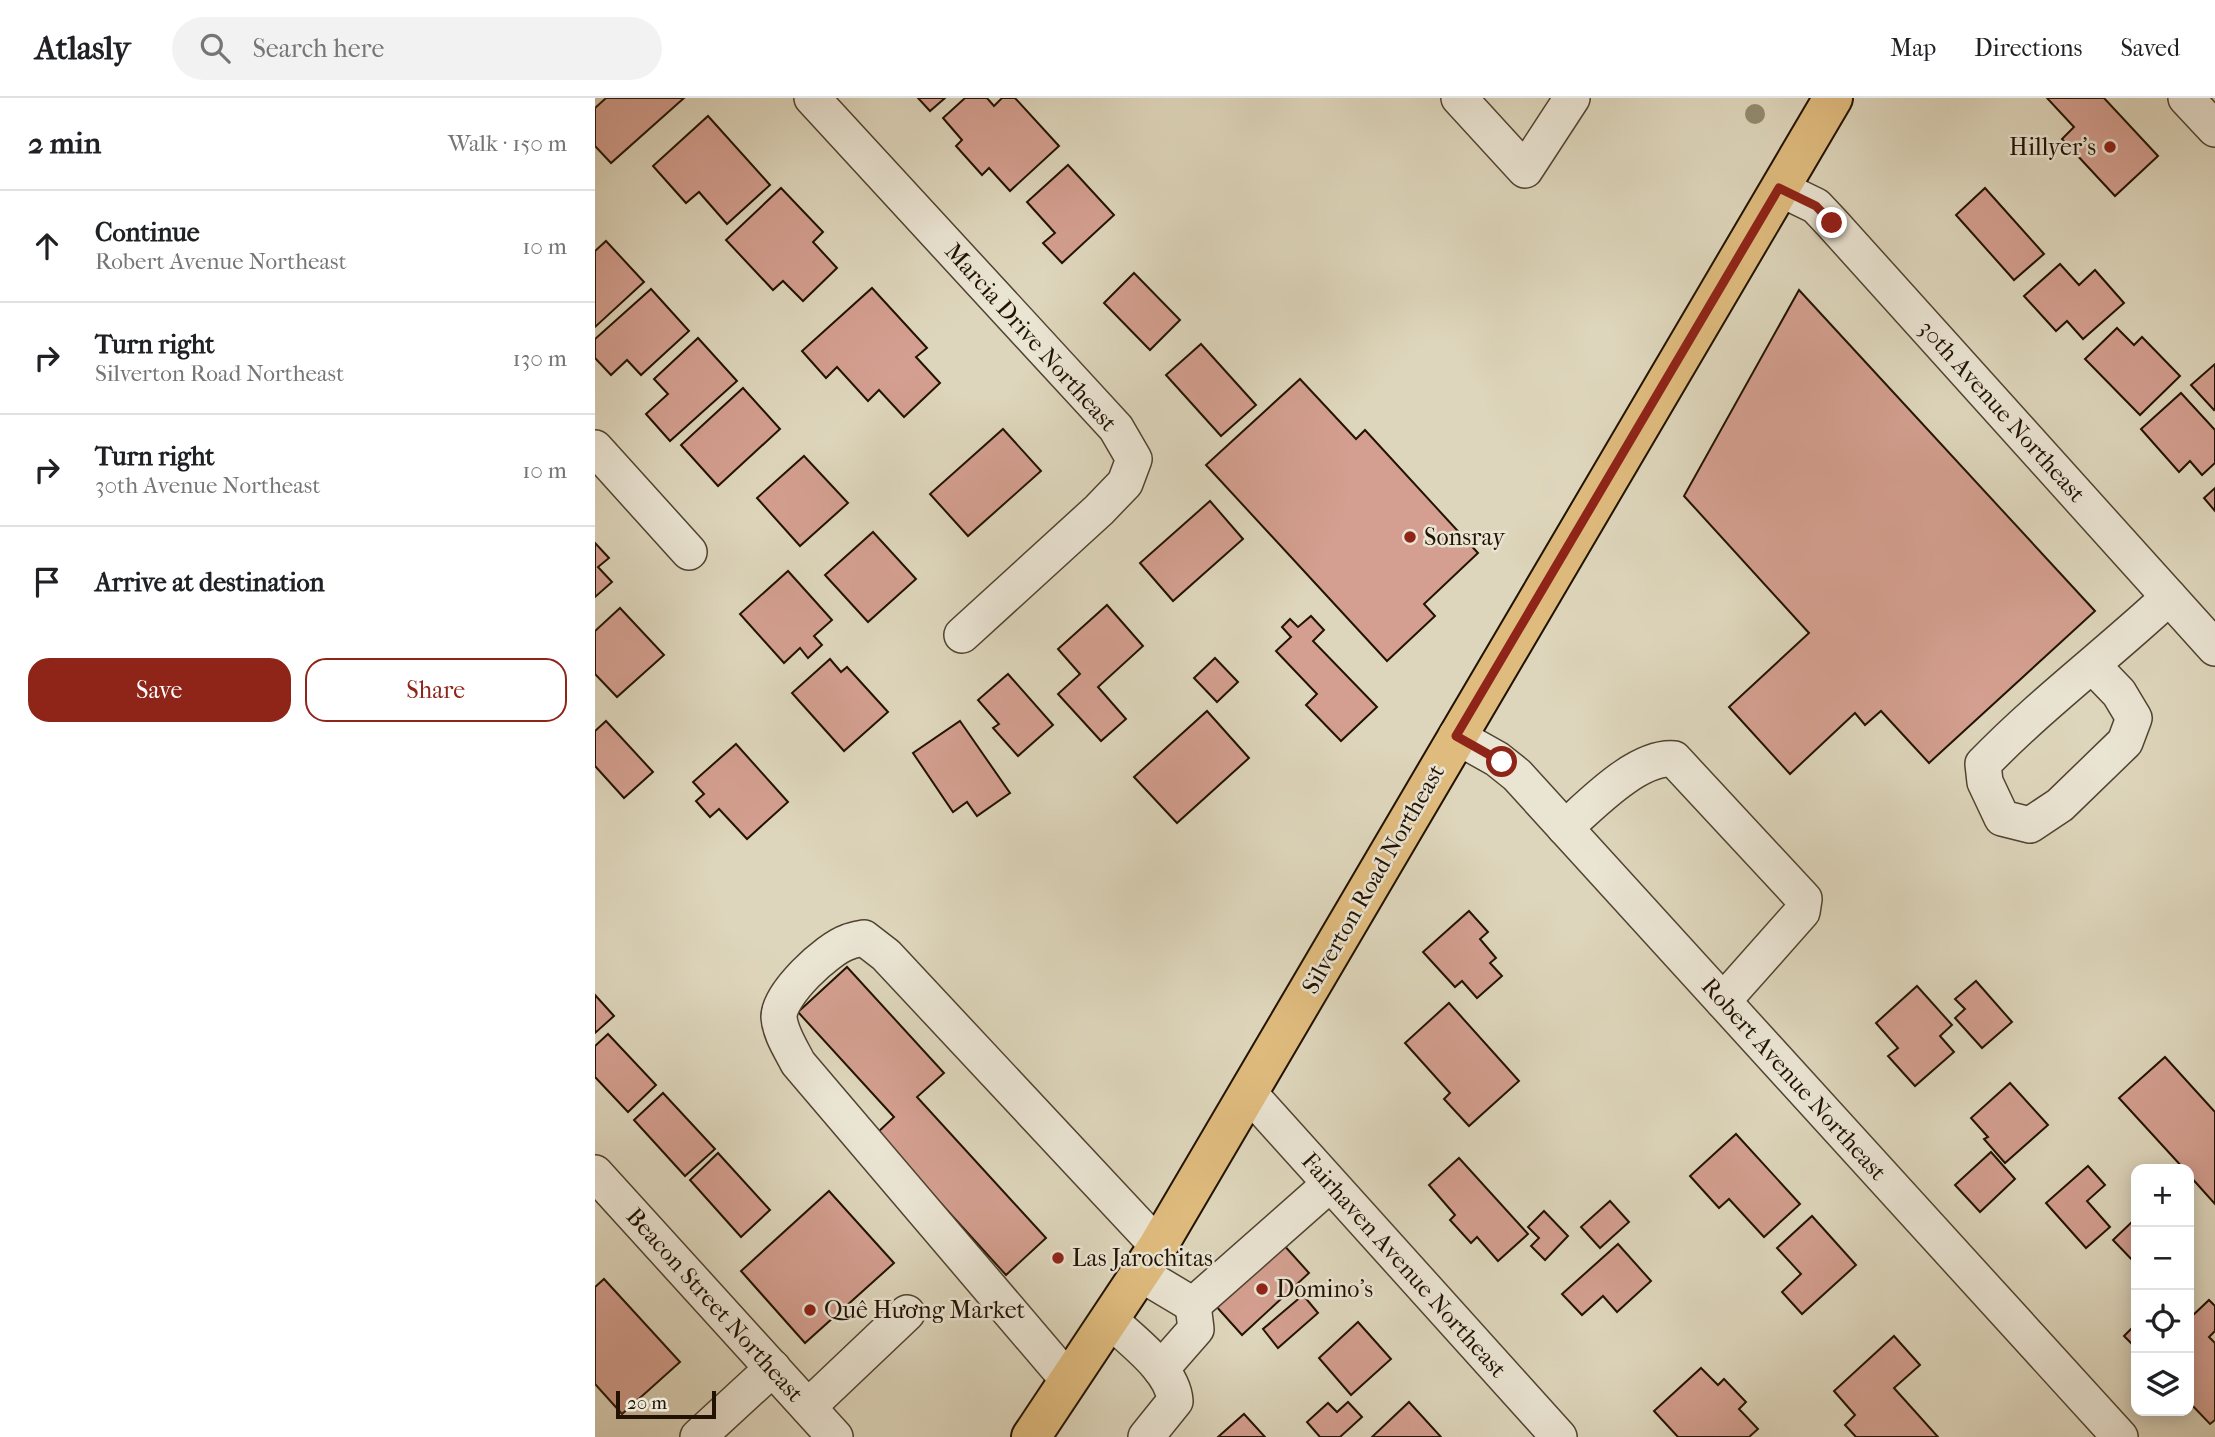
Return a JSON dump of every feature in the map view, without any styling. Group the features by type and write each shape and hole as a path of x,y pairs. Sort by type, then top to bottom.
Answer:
{"main road":[{"name":"Silverton Road Northeast","path":"1031,1437 1150,1260 1833,98"}],"street":[{"name":"Marcia Drive Northeast","path":"812,98 1116,428 1134,459 1125,483 1099,510 963,635"},
{"path":"1459,98 1525,170 1572,98"},
{"path":"2186,98 2215,129"},
{"name":"30th Avenue Northeast","path":"1779,188 1816,206 2215,648"},
{"path":"595,448 689,552"},
{"path":"2092,666 2119,693 2134,718 2125,742 2060,805 2031,825 2002,818 1985,782 1983,764 2015,731 2169,597"},
{"name":"Robert Avenue Northeast","path":"1456,736 1497,759 1517,775 2120,1437"},
{"path":"1565,828 1605,792 1646,764 1666,758 1674,759 1804,899 1802,912 1723,1001"},
{"path":"1069,1381 798,1063 783,1034 779,1015 786,997 821,958 847,942 864,938 886,955 1193,1306 1196,1329 1161,1369"},
{"name":"Fairhaven Avenue Northeast","path":"1249,1093 1559,1437"},
{"name":"Beacon Street Northeast","path":"595,1172 835,1437"},
{"path":"1193,1306 1330,1184"},
{"path":"808,1407 907,1313"},
{"path":"1110,1320 1161,1369 1174,1388 1175,1401 1146,1437"},
{"path":"698,1437 773,1368"}],"building":[{"path":"606,98 684,98 611,163 595,146 595,108"},
{"path":"918,98 945,98 930,111"},
{"path":"965,98 987,98 994,106 1002,98 1015,98 1059,146 1010,191 989,168 982,175 956,146 962,140 943,118"},
{"name":"Hillyer's","path":"2047,98 2104,98 2158,156 2115,196 2062,139 2074,127"},
{"path":"708,116 770,185 727,224 699,192 686,203 653,166"},
{"path":"1068,165 1114,215 1062,263 1043,243 1055,233 1027,202"},
{"path":"781,188 823,232 813,242 837,268 803,301 783,281 773,290 726,240"},
{"path":"1985,188 2044,254 2014,280 1956,215"},
{"path":"606,241 644,282 595,327 595,251"},
{"path":"2060,264 2079,285 2095,270 2124,303 2083,339 2067,321 2056,331 2024,296"},
{"path":"1134,273 1180,320 1150,350 1104,303"},
{"path":"872,288 927,348 916,357 940,383 904,417 879,390 868,401 837,367 826,378 802,351"},
{"path":"651,289 689,331 641,375 627,360 611,375 595,358 595,339"},
{"path":"1799,290 2095,611 1929,763 1881,711 1865,725 1855,713 1790,774 1729,707 1809,633 1684,496"},
{"path":"2117,328 2134,345 2142,337 2180,376 2140,415 2085,359"},
{"path":"698,338 737,381 670,441 646,414 668,394 654,379"},
{"path":"1201,344 1256,405 1221,436 1166,375"},
{"path":"2215,364 2215,409 2214,410 2191,385"},
{"path":"1300,379 1356,439 1365,430 1478,553 1424,604 1435,616 1387,661 1206,465"},
{"path":"743,388 780,429 718,486 681,445"},
{"path":"2181,393 2215,430 2215,463 2202,475 2190,461 2179,472 2141,429"},
{"path":"1003,429 1041,471 968,536 930,494"},
{"path":"804,456 848,503 800,546 757,498"},
{"path":"2215,488 2215,511 2204,498"},
{"path":"1210,501 1243,539 1173,601 1140,563"},
{"path":"873,532 916,579 868,622 825,575"},
{"path":"595,543 609,558 598,567 612,582 595,597"},
{"path":"788,571 832,620 814,636 822,645 808,658 800,648 784,663 740,614"},
{"path":"1107,605 1143,646 1098,687 1126,719 1101,741 1058,694 1080,674 1058,649"},
{"path":"620,608 664,655 617,697 595,674 595,631"},
{"path":"1311,616 1324,630 1313,641 1377,707 1341,741 1306,705 1317,694 1276,651 1291,637 1282,627 1290,619 1298,627"},
{"path":"1215,658 1238,682 1217,702 1194,678"},
{"path":"830,659 841,672 847,667 888,712 844,751 792,693"},
{"path":"1008,674 1053,725 1018,756 993,728 999,724 978,700"},
{"path":"1207,711 1249,758 1177,823 1134,777"},
{"path":"606,721 653,772 624,798 595,766 595,731"},
{"path":"960,721 1010,793 977,816 967,802 953,812 913,753"},
{"path":"736,744 788,802 747,839 719,809 710,817 696,801 704,794 693,782"},
{"path":"1469,911 1488,932 1480,939 1496,958 1490,963 1502,976 1477,998 1462,981 1455,987 1423,952"},
{"path":"847,967 944,1073 917,1097 1046,1238 1006,1275 877,1133 894,1117 798,1012"},
{"path":"1976,981 2012,1022 1982,1048 1955,1018 1965,1009 1955,999"},
{"path":"1917,986 1952,1025 1940,1036 1954,1052 1915,1086 1888,1056 1898,1048 1876,1023"},
{"path":"595,995 614,1016 595,1033"},
{"path":"1449,1003 1519,1081 1469,1126 1444,1099 1450,1093 1405,1043"},
{"path":"608,1034 656,1085 628,1112 595,1077 595,1046"},
{"path":"2165,1057 2215,1112 2215,1204 2194,1181 2194,1164 2179,1164 2119,1098"},
{"path":"2010,1083 2048,1125 2005,1163 1984,1139 1988,1137 1971,1118"},
{"path":"663,1093 715,1149 685,1176 634,1120"},
{"path":"1736,1134 1800,1204 1764,1237 1729,1199 1719,1208 1690,1176"},
{"path":"1991,1152 2015,1179 1980,1212 1955,1185"},
{"path":"718,1153 770,1210 741,1237 690,1180"},
{"path":"1459,1158 1528,1234 1498,1261 1477,1237 1471,1243 1450,1220 1455,1215 1429,1185"},
{"path":"2088,1166 2105,1185 2087,1201 2110,1227 2086,1248 2046,1203"},
{"path":"829,1191 894,1263 805,1343 741,1271"},
{"path":"1610,1201 1629,1222 1600,1248 1581,1227"},
{"path":"1544,1211 1568,1236 1545,1260 1531,1246 1539,1238 1528,1227"},
{"path":"1812,1216 1856,1265 1802,1314 1782,1292 1801,1274 1777,1248"},
{"path":"2131,1223 2131,1259 2113,1240"},
{"name":"Domino's","path":"1282,1243 1309,1273 1242,1335 1215,1305"},
{"path":"1618,1244 1651,1281 1617,1312 1603,1296 1582,1315 1562,1294"},
{"path":"604,1279 680,1362 622,1414 595,1384 595,1287"},
{"path":"1303,1295 1318,1313 1278,1348 1263,1329"},
{"path":"2209,1300 2215,1306 2215,1331 2209,1337 2215,1343 2215,1420 2210,1424 2194,1407 2194,1314"},
{"path":"1358,1322 1391,1359 1351,1395 1319,1358"},
{"path":"2131,1329 2131,1343 2124,1336"},
{"path":"1894,1336 1920,1365 1894,1388 1938,1437 1856,1437 1845,1425 1855,1415 1834,1391"},
{"path":"1701,1368 1718,1385 1724,1379 1746,1402 1739,1409 1758,1429 1749,1437 1678,1437 1654,1411"},
{"path":"1348,1402 1362,1417 1340,1437 1320,1437 1307,1422 1328,1403 1337,1412"},
{"path":"1409,1402 1441,1437 1372,1437"},
{"path":"1244,1414 1265,1437 1218,1437"}],"place":[{"name":"Hillyer's","path":"2110,147"},
{"name":"Sonsray","path":"1410,537"},
{"name":"Las Jarochitas","path":"1058,1258"},
{"name":"Domino's","path":"1262,1289"},
{"name":"Quê Hương Market","path":"810,1310"}],"route":[{"path":"1502,762 1456,736 1779,188 1816,206 1832,223"}]}
